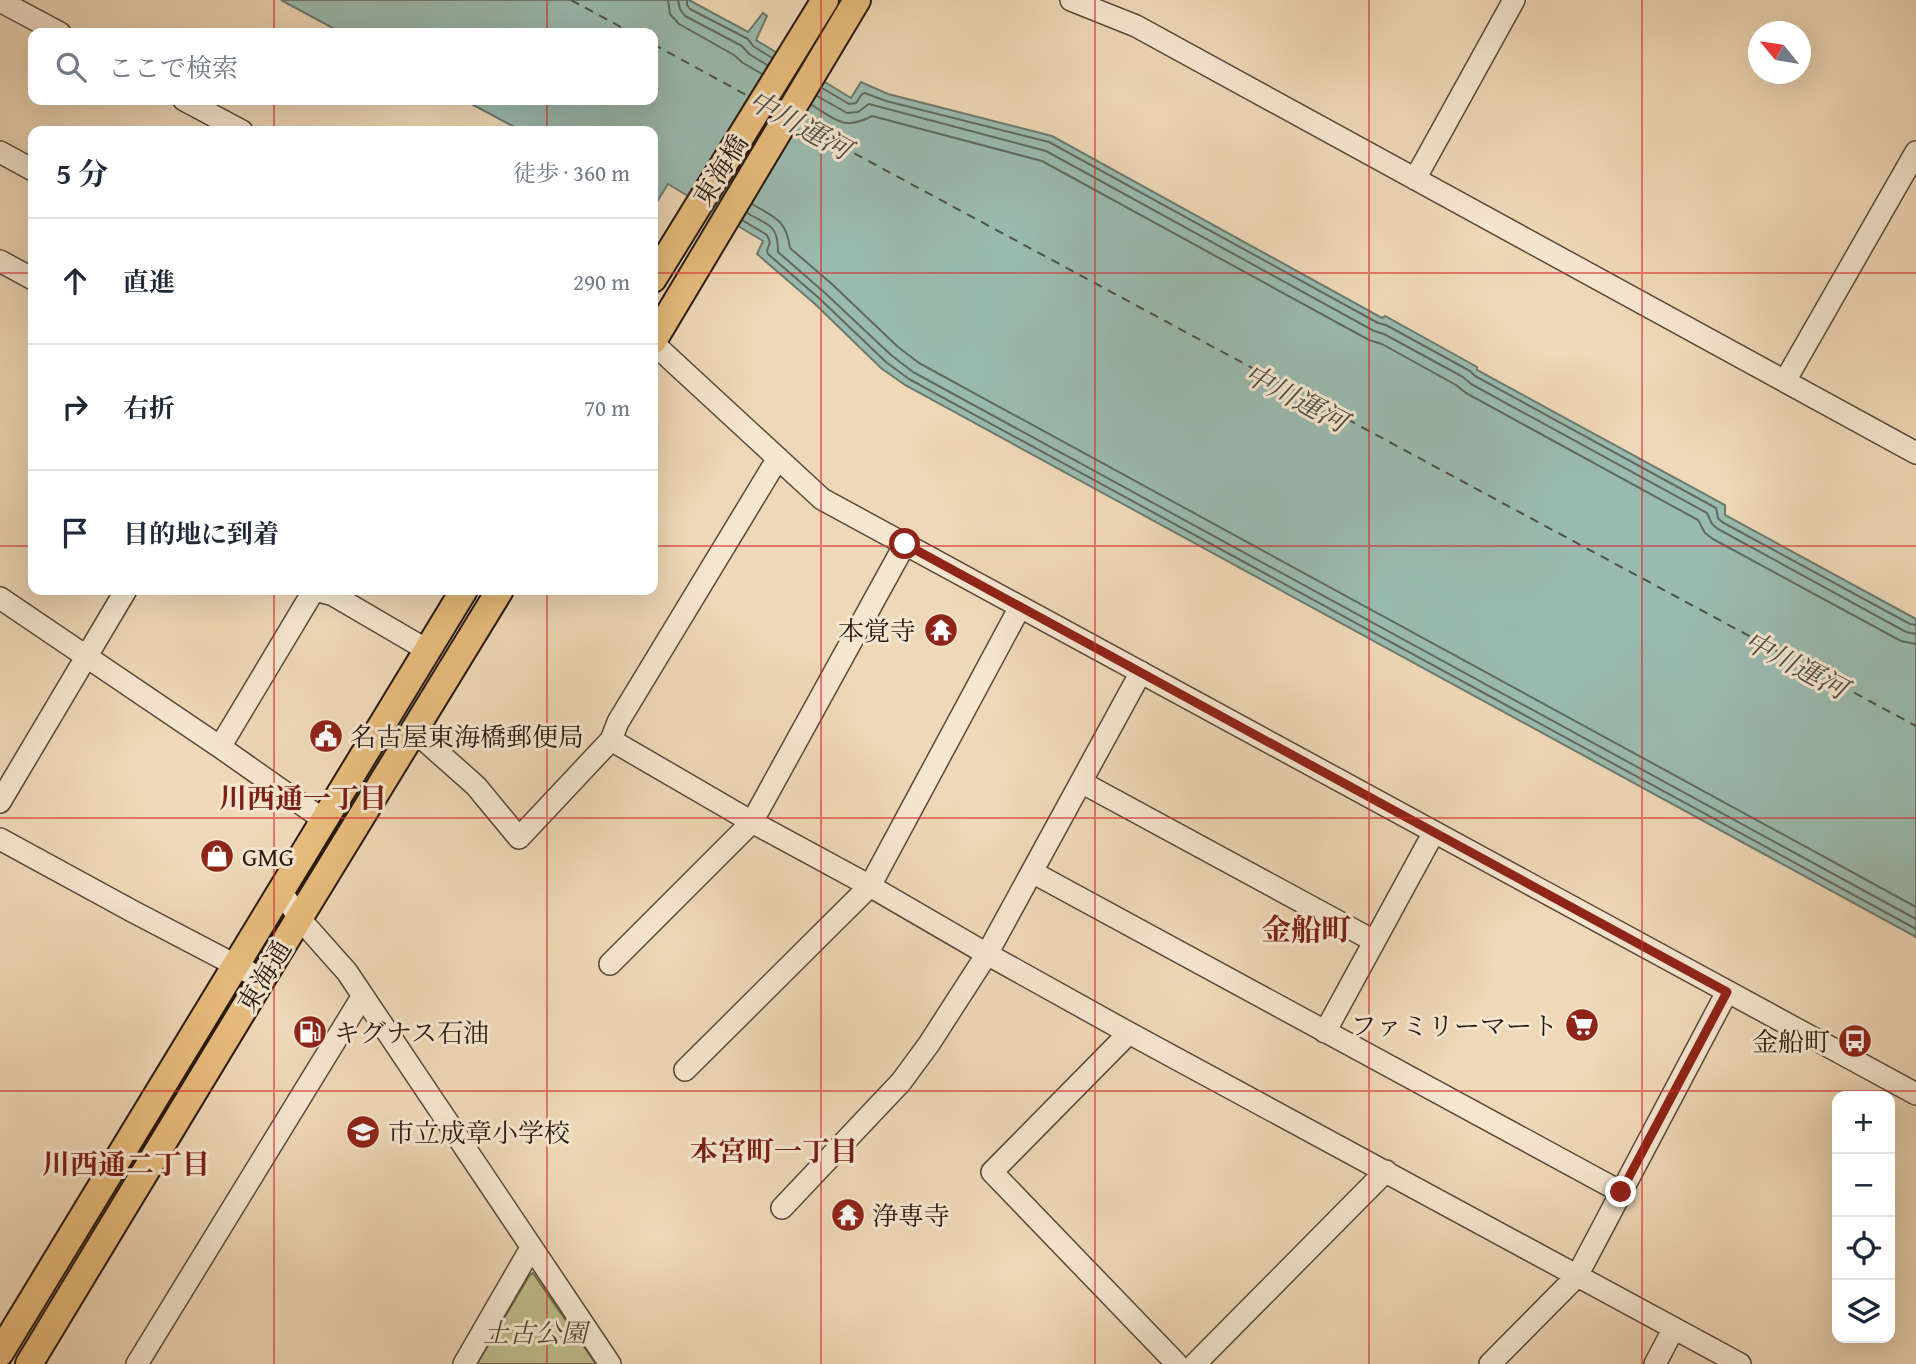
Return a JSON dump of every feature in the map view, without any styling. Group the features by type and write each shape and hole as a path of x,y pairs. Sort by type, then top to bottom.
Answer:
{"main road":[{"name":"東海橋","path":"658,271 825,0"},
{"name":"東海橋","path":"658,333 857,0"},
{"path":"0,1353 461,595"},
{"name":"東海通","path":"31,1363 497,595"}],"street":[{"path":"1075,0 1136,26 1916,453"},
{"path":"1415,179 1514,0"},
{"path":"1,3 50,28"},
{"path":"192,105 226,126"},
{"path":"0,152 28,167"},
{"path":"1785,381 1916,152"},
{"path":"0,261 28,276"},
{"path":"658,347 822,499 1916,1094"},
{"path":"414,731 476,786 519,838 611,740 618,722 778,458"},
{"path":"610,964 752,822 905,544"},
{"path":"0,802 123,595"},
{"path":"220,747 311,595"},
{"path":"333,595 427,650"},
{"path":"0,598 324,820"},
{"path":"685,1070 870,886 1020,607"},
{"path":"782,1208 901,1082 929,1044 987,954 1141,672"},
{"path":"611,740 1129,1033 1740,1364"},
{"path":"1081,782 1374,941"},
{"path":"1325,1032 1434,832"},
{"path":"0,839 262,979"},
{"path":"1032,872 1621,1192"},
{"path":"281,891 299,918 347,972 610,1364"},
{"path":"1490,1364 1577,1276 1727,992"},
{"path":"136,1364 362,996"},
{"path":"1129,1033 992,1172 1177,1364"},
{"path":"1195,1364 1386,1171"},
{"path":"464,1364 531,1248"},
{"path":"1655,1364 1674,1328"}],"green space":[{"name":"土古公園","path":"533,1273 596,1364 477,1364"}],"water":[{"name":"中川運河","path":"281,0 689,0 748,32 763,13 767,16 756,40 851,98 861,82 888,94 1052,136 1382,318 1385,316 1477,367 1477,370 1725,505 1725,515 1916,619 1916,937 905,385 881,368 815,304 757,254 763,241 668,184 658,200 658,126 513,126 473,105 658,105 658,28 333,28"}],"ferry route":[{"path":"571,0 623,28"},
{"path":"658,47 750,97"},
{"path":"798,123 1916,726"}],"place":[{"name":"本覚寺","path":"941,630"},
{"name":"名古屋東海橋郵便局","path":"326,736"},
{"name":"GMG","path":"217,856"},
{"name":"ファミリーマート","path":"1582,1025"},
{"name":"キグナス石油","path":"310,1032"},
{"name":"金船町","path":"1855,1041"},
{"name":"市立成章小学校","path":"363,1132"},
{"name":"浄専寺","path":"848,1215"}],"district":[{"name":"川西通一丁目","path":"303,797"},
{"name":"金船町","path":"1306,929"},
{"name":"本宮町一丁目","path":"774,1150"},
{"name":"川西通二丁目","path":"126,1163"}],"route":[{"path":"905,544 1727,992 1621,1192"}]}
